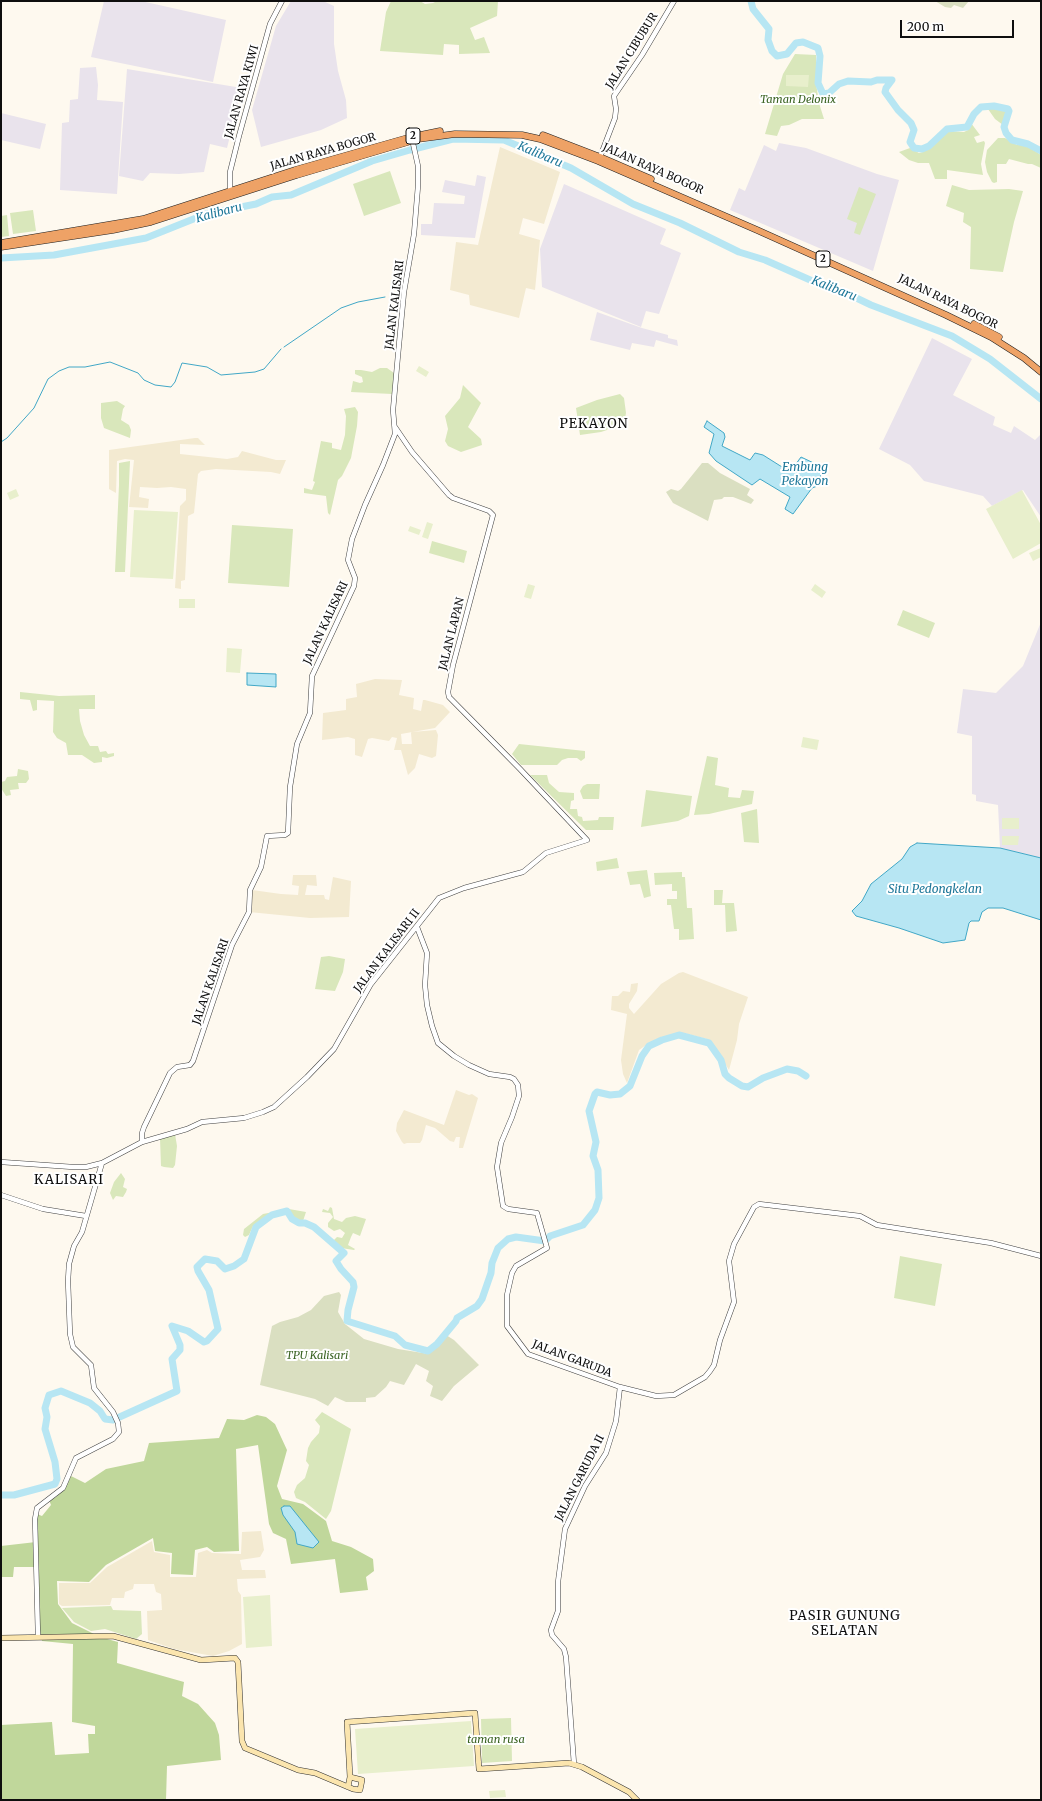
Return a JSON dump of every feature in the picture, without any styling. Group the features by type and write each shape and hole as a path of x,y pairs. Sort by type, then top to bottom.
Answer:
{"highway":[{"name":"JALAN RAYA BOGOR","path":"1,247 113,230 151,222 295,170 455,134 501,132 540,134 758,228 983,328 1020,351 1041,367"},
{"name":"JALAN RAYA BOGOR","path":"1,243 137,221 230,193"},
{"name":"JALAN RAYA BOGOR","path":"758,228 981,332 1017,354 1041,372"}],"main road":[{"path":"1,1638 113,1636 201,1660 236,1658 238,1664 242,1741 244,1746 298,1770 315,1772 348,1787 357,1790 361,1789 362,1780 350,1777"},
{"path":"348,1787 350,1777 347,1722 474,1713 480,1769 560,1763 574,1764 629,1792 637,1800"}],"street":[{"name":"JALAN RAYA KIWI","path":"230,193 230,172 239,136 270,24 282,1"},
{"name":"JALAN CIBUBUR","path":"599,159 615,118 616,109 614,96 642,55 674,1"},
{"name":"JALAN KALISARI","path":"142,1142 144,1127 170,1073 176,1067 190,1065 193,1061 232,945 249,912 250,890 261,867 267,836 285,835 288,833 290,788 297,744 310,713 312,676 354,586 355,578 348,560 350,548 365,505 394,438 395,427 393,410 403,303 414,234 418,189 418,173 413,144"},
{"name":"JALAN LAPAN","path":"395,427 412,452 449,495 453,498 489,511 493,515 455,658 448,692 449,698 520,769 587,840"},
{"name":"JALAN KALISARI II","path":"1,1162 73,1167 89,1166 102,1163 142,1142 187,1129 204,1122 231,1120 253,1116 269,1110 307,1078 334,1048 371,984 439,898 464,888 523,872 546,853 587,840"},
{"name":"JALAN GARUDA","path":"417,927 426,953 425,985 428,1010 432,1026 440,1046 469,1065 489,1074 510,1077 514,1079 518,1085 519,1092 517,1102 501,1143 497,1167 503,1206 508,1209 537,1213 546,1244 518,1264 512,1273 507,1295 506,1322 509,1330 528,1354 620,1387 651,1396 668,1396 692,1384 710,1371 734,1302 730,1261 734,1244 743,1224 757,1205 860,1216 877,1225 998,1244 1041,1256"},
{"path":"38,1637 35,1519 37,1508 63,1488 76,1458 116,1437 119,1432 116,1417 95,1390 91,1365 74,1349 71,1340 68,1281 69,1264 74,1246 82,1232 102,1163"},
{"path":"1,1195 43,1209 86,1216"},
{"name":"JALAN GARUDA II","path":"574,1764 566,1657 564,1649 552,1635 551,1630 558,1611 558,1582 565,1528 581,1492 606,1453 616,1421 620,1387"}],"shaded area":[{"path":"104,1 141,1 226,20 213,82 91,57"},
{"path":"291,1 323,1 334,6 334,44 338,71 346,100 347,118 321,130 261,147 252,110 276,26"},
{"path":"96,67 98,85 97,100 123,102 117,194 60,190 62,123 69,122 70,100 78,99 80,68"},
{"path":"127,69 242,88 227,148 210,144 204,172 179,174 150,173 143,181 119,176"},
{"path":"1,113 46,124 40,149 1,140"},
{"path":"779,143 806,148 877,174 899,180 873,271 730,210 739,188 745,191 764,145 776,151"},
{"path":"500,147 560,172 544,224 523,218 519,234 540,240 535,290 526,288 519,318 470,305 469,295 450,290 456,242 478,245"},
{"path":"477,175 486,177 475,238 421,235 421,224 432,224 434,203 464,204 465,196 442,192 445,180 475,186"},
{"path":"564,184 666,229 660,244 681,253 659,314 646,311 641,327 542,287 540,249"},
{"path":"597,312 642,328 668,335 668,338 677,340 678,346 656,340 654,347 632,343 630,350 590,340"},
{"path":"932,338 972,359 953,395 995,417 993,425 1011,433 1014,426 1035,440 1041,434 1041,517 1023,490 992,506 983,496 924,481 910,465 879,449"},
{"path":"198,438 205,445 180,444 180,454 227,459 238,457 242,451 276,460 286,460 280,474 271,472 216,469 201,471 198,474 194,513 188,516 185,580 181,581 181,589 175,588 180,506 186,500 186,489 171,487 140,487 139,497 149,499 148,508 129,507 134,460 125,459 117,461 116,493 109,489 109,450"},
{"path":"1041,622 1041,858 1000,848 998,805 976,801 976,795 972,794 972,736 957,733 963,689 996,693 1023,666"},
{"path":"375,679 402,680 399,695 414,698 413,709 421,711 423,700 425,700 443,705 450,712 435,728 413,732 436,730 438,735 436,756 432,758 419,754 415,768 408,775 401,750 394,750 397,738 392,737 389,741 372,738 368,739 362,757 355,755 355,739 348,737 322,740 323,713 346,710 346,699 357,697 356,684","holes":["412,732 412,744 402,744 401,734"]},
{"path":"293,875 316,875 317,886 307,885 305,895 324,895 325,899 329,900 333,877 351,881 349,917 310,918 249,912 252,890 298,895 299,886 292,885"},
{"path":"683,972 748,997 739,1024 737,1040 729,1070 716,1049 707,1039 684,1033 657,1039 639,1050 627,1083 623,1074 621,1060 627,1014 611,1010 612,996 618,996 623,991 630,992 631,984 638,983 637,991 629,1004 629,1008 634,1014 661,984"},
{"path":"456,1090 469,1095 472,1094 478,1098 463,1148 459,1148 460,1137 456,1137 454,1142 450,1141 435,1128 426,1125 420,1143 404,1144 402,1142 396,1131 397,1123 404,1110 444,1125"},
{"path":"261,1531 264,1550 260,1557 240,1560 242,1570 265,1570 266,1578 237,1579 238,1591 241,1595 242,1644 229,1651 213,1656 174,1649 148,1640 147,1611 162,1610 161,1594 156,1592 154,1584 134,1584 133,1589 125,1592 124,1598 112,1598 110,1605 62,1606 59,1604 59,1583 90,1583 107,1567 152,1541 154,1552 170,1555 170,1577 196,1577 198,1553 207,1550 212,1553 241,1554 242,1532"}],"green space":[{"path":"391,1 420,1 425,4 437,1 498,1 497,16 470,28 475,40 484,37 490,53 459,54 459,45 444,44 443,55 380,51 386,12"},
{"path":"935,1 969,1 963,8 954,5 951,8 945,7"},
{"name":"Taman Delonix","path":"795,54 816,55 816,83 819,103 824,119 802,119 789,125 781,126 777,136 765,134 783,74"},
{"path":"786,75 809,75 808,87 786,86"},
{"path":"989,107 1006,109 1007,111 1003,125 995,119 988,109"},
{"path":"971,123 980,135 974,137 977,143 984,141 985,143 981,164 983,175 947,170 947,179 935,179 929,163 918,163 909,160 899,152 910,148 919,153 923,152 949,131 964,132 968,130"},
{"path":"998,138 1005,138 1017,145 1024,144 1041,155 1041,168 1032,164 1009,159 1006,164 997,164 997,182 992,182 987,172 985,162 987,150"},
{"path":"390,171 401,203 364,216 353,184"},
{"path":"952,185 969,190 1009,189 1023,191 1014,222 1003,272 970,269 971,227 963,222 964,213 946,206"},
{"path":"859,187 876,194 860,235 854,233 857,223 847,219"},
{"path":"33,210 36,231 13,234 10,213"},
{"path":"7,215 9,236 1,237 1,216"},
{"path":"419,366 429,372 426,377 416,371"},
{"path":"380,368 387,368 394,373 392,394 351,392 353,381 360,383 363,382 362,377 355,374 355,370 372,372"},
{"path":"463,385 481,403 468,427 481,439 482,445 461,452 448,446 445,441 448,429 445,416 460,398"},
{"path":"620,394 624,398 626,413 624,424 609,426 607,430 601,432 580,435 576,408 597,400"},
{"path":"117,401 125,406 121,420 129,425 131,430 130,438 104,428 101,418 101,403"},
{"path":"355,407 358,412 357,426 351,458 342,476 338,480 330,515 328,513 326,496 304,493 304,488 312,490 315,482 313,481 321,441 332,443 332,448 341,450 345,435 346,416 344,409"},
{"path":"130,461 125,572 115,572 119,463"},
{"path":"702,463 708,463 720,473 750,489 747,495 754,500 751,504 733,497 724,497 722,499 714,500 708,521 673,503 666,492 671,489 678,491 681,489"},
{"path":"16,489 19,496 10,500 7,493"},
{"path":"1022,490 1041,525 1041,543 1013,559 986,509"},
{"path":"134,510 178,512 173,579 130,577"},
{"path":"427,522 433,524 428,539 422,537"},
{"path":"232,525 293,529 289,587 228,583"},
{"path":"410,526 421,530 419,535 408,531"},
{"path":"432,541 467,551 464,563 429,553"},
{"path":"1041,548 1041,557 1033,561 1029,553"},
{"path":"528,584 535,586 531,599 524,597"},
{"path":"815,584 826,592 822,598 811,590"},
{"path":"179,599 195,599 195,608 179,608"},
{"path":"903,610 935,623 929,638 897,625"},
{"path":"227,648 242,649 240,673 226,672"},
{"path":"20,692 59,696 95,695 95,709 79,709 80,721 84,735 90,746 98,746 100,752 106,751 108,754 114,753 114,756 107,758 102,757 102,762 94,763 82,755 68,755 66,743 57,738 53,732 54,701 37,700 37,710 33,711 30,700 20,699"},
{"path":"803,737 819,740 817,750 801,747"},
{"path":"519,744 585,751 585,758 581,761 577,758 568,758 562,760 557,765 521,765 512,754"},
{"path":"707,756 718,758 715,785 729,788 728,797 740,798 742,790 754,791 752,804 709,814 694,815"},
{"path":"18,769 28,771 29,779 26,783 18,783 19,789 10,790 11,795 6,796 1,788 1,782 5,781 7,777 17,776"},
{"path":"530,775 547,775 549,783 559,792 574,793 574,800 571,801 570,809 577,809 578,816 582,817 583,821 598,820 599,817 614,817 613,830 586,830"},
{"path":"587,784 600,784 599,799 583,799 580,791 583,786"},
{"path":"646,790 692,796 689,816 678,821 641,827"},
{"path":"757,809 759,843 744,842 741,813"},
{"path":"1002,818 1019,818 1019,829 1002,829"},
{"path":"1002,836 1019,836 1018,845 1002,845"},
{"path":"617,858 619,868 597,871 596,862"},
{"path":"647,870 651,896 644,898 640,884 630,885 627,872"},
{"path":"682,872 682,877 685,877 687,908 692,908 694,939 679,940 679,929 674,929 671,905 667,905 667,899 677,899 677,891 672,891 672,884 655,885 654,873"},
{"path":"714,890 723,890 722,903 734,903 737,931 726,932 725,905 714,905"},
{"path":"329,956 345,959 343,972 335,991 315,989 321,957"},
{"path":"175,1134 177,1146 175,1165 173,1168 161,1166 160,1138"},
{"path":"121,1173 125,1179 123,1187 127,1189 123,1197 116,1196 113,1200 110,1193 114,1182"},
{"path":"330,1207 332,1208 334,1219 342,1222 346,1218 355,1216 366,1219 360,1236 353,1233 351,1237 348,1245 355,1249 354,1250 341,1248 333,1241 337,1237 342,1238 345,1233 340,1229 334,1231 328,1227 328,1223 333,1217 330,1213 322,1212 323,1209 328,1211"},
{"path":"289,1209 306,1212 303,1221 294,1220 287,1211 283,1211 268,1215 253,1226 249,1235 245,1237 243,1235 244,1229 263,1214"},
{"path":"900,1256 942,1264 935,1306 894,1298"},
{"name":"TPU Kalisari","path":"339,1292 341,1295 338,1312 345,1324 364,1339 398,1349 429,1354 446,1335 454,1340 479,1365 454,1386 442,1401 430,1396 433,1386 426,1381 429,1371 416,1364 404,1385 390,1381 375,1397 366,1398 366,1402 346,1402 335,1397 328,1406 315,1399 260,1385 272,1326 298,1317 311,1310 324,1296"},
{"path":"322,1412 351,1429 331,1511 326,1519 305,1502 296,1498 294,1492 297,1485 305,1478 309,1465 306,1461 308,1448 319,1433 320,1426 315,1420"},
{"path":"257,1415 266,1417 275,1424 287,1450 277,1486 282,1499 303,1504 326,1521 332,1541 351,1547 373,1559 374,1571 366,1577 368,1590 340,1593 335,1559 291,1564 286,1539 273,1533 269,1524 258,1445 236,1449 239,1551 214,1552 207,1547 195,1550 193,1575 171,1574 172,1553 155,1551 153,1538 106,1565 89,1582 57,1581 58,1604 72,1623 100,1637 118,1642 117,1663 184,1682 182,1696 198,1704 215,1723 219,1735 221,1760 167,1766 166,1800 1,1800 1,1725 52,1722 55,1755 89,1753 88,1734 95,1734 95,1726 72,1722 73,1644 42,1641 37,1615 37,1567 14,1567 13,1577 1,1577 1,1546 36,1542 37,1514 42,1516 51,1505 49,1500 56,1497 65,1488 71,1476 85,1483 106,1469 144,1461 149,1443 219,1438 227,1419 244,1420"},
{"path":"270,1595 272,1646 246,1648 243,1597"},
{"path":"111,1606 113,1610 141,1611 142,1634 136,1639 105,1629 91,1631 74,1622 62,1608"},
{"name":"taman rusa","path":"511,1718 512,1761 482,1763 481,1719"},
{"path":"471,1721 474,1766 358,1774 355,1729"},
{"path":"505,1790 506,1797 490,1798 489,1791"}],"water":[{"name":"Embung Pekayon","path":"707,421 724,433 725,437 722,446 750,460 755,453 763,455 790,472 801,457 820,466 820,485 812,488 793,514 785,509 790,497 760,479 752,485 716,461 709,453 714,434 704,427"},
{"path":"247,673 276,674 276,687 247,685"},
{"name":"Situ Pedongkelan","path":"917,843 1000,848 1041,858 1041,920 1003,908 988,908 982,912 979,921 971,921 969,923 965,940 943,943 899,928 856,916 852,911 862,901 871,884 902,859 910,847"},
{"path":"284,1506 290,1506 319,1542 313,1548 297,1544 295,1532 283,1515 281,1508"}],"waterway":[{"path":"751,1 753,9 769,29 768,40 772,51 777,56 787,54 796,43 803,42 818,48 820,56 818,83 823,94 829,93 839,84 848,81 871,82 877,80 892,80 885,92 898,110 911,123 914,130 910,142 914,148 922,149 929,146 947,129 967,127 974,114 981,107 994,106 1008,109 1009,111 1004,127 1006,133 1012,140 1028,144 1041,151"},
{"name":"Kalibaru","path":"1,258 54,255 146,238 206,214 256,204 272,197 291,195 372,161 410,150 453,139 504,140 571,168 633,204 680,223 739,252 765,260 826,287 848,294 871,305 952,336 990,359 1041,399"},
{"path":"284,347 341,308 358,302 385,297"},
{"path":"1,442 7,438 34,408 48,379 59,371 69,367 85,367 110,362 138,373 144,380 155,385 171,387 175,382 182,363 207,367 221,375 255,372 264,369 281,349"},
{"path":"1,1495 14,1495 55,1484 57,1479 55,1462 45,1429 47,1417 45,1408 49,1395 61,1391 90,1403 100,1411 105,1419 113,1420 177,1391 172,1359 180,1350 180,1345 172,1326 188,1331 204,1342 207,1341 218,1329 209,1290 197,1267 205,1259 217,1261 225,1269 234,1266 244,1259 256,1227 272,1215 287,1211 292,1219 299,1223 305,1223 314,1227 344,1253 336,1261 353,1282 354,1287 348,1310 347,1321 395,1336 405,1345 428,1351 437,1344 457,1318 477,1306 482,1299 491,1273 492,1263 498,1248 508,1239 516,1237 545,1241 550,1236 583,1225 595,1210 599,1198 598,1170 593,1156 596,1142 589,1111 597,1092 610,1095 620,1094 630,1086 642,1056 649,1046 679,1035 709,1043 721,1060 725,1074 742,1086 748,1087 763,1078 787,1069 798,1071 806,1076"}],"district":[{"name":"PEKAYON","path":"594,424"},
{"name":"KALISARI","path":"69,1180"},
{"name":"PASIR GUNUNG SELATAN","path":"845,1624"}]}
